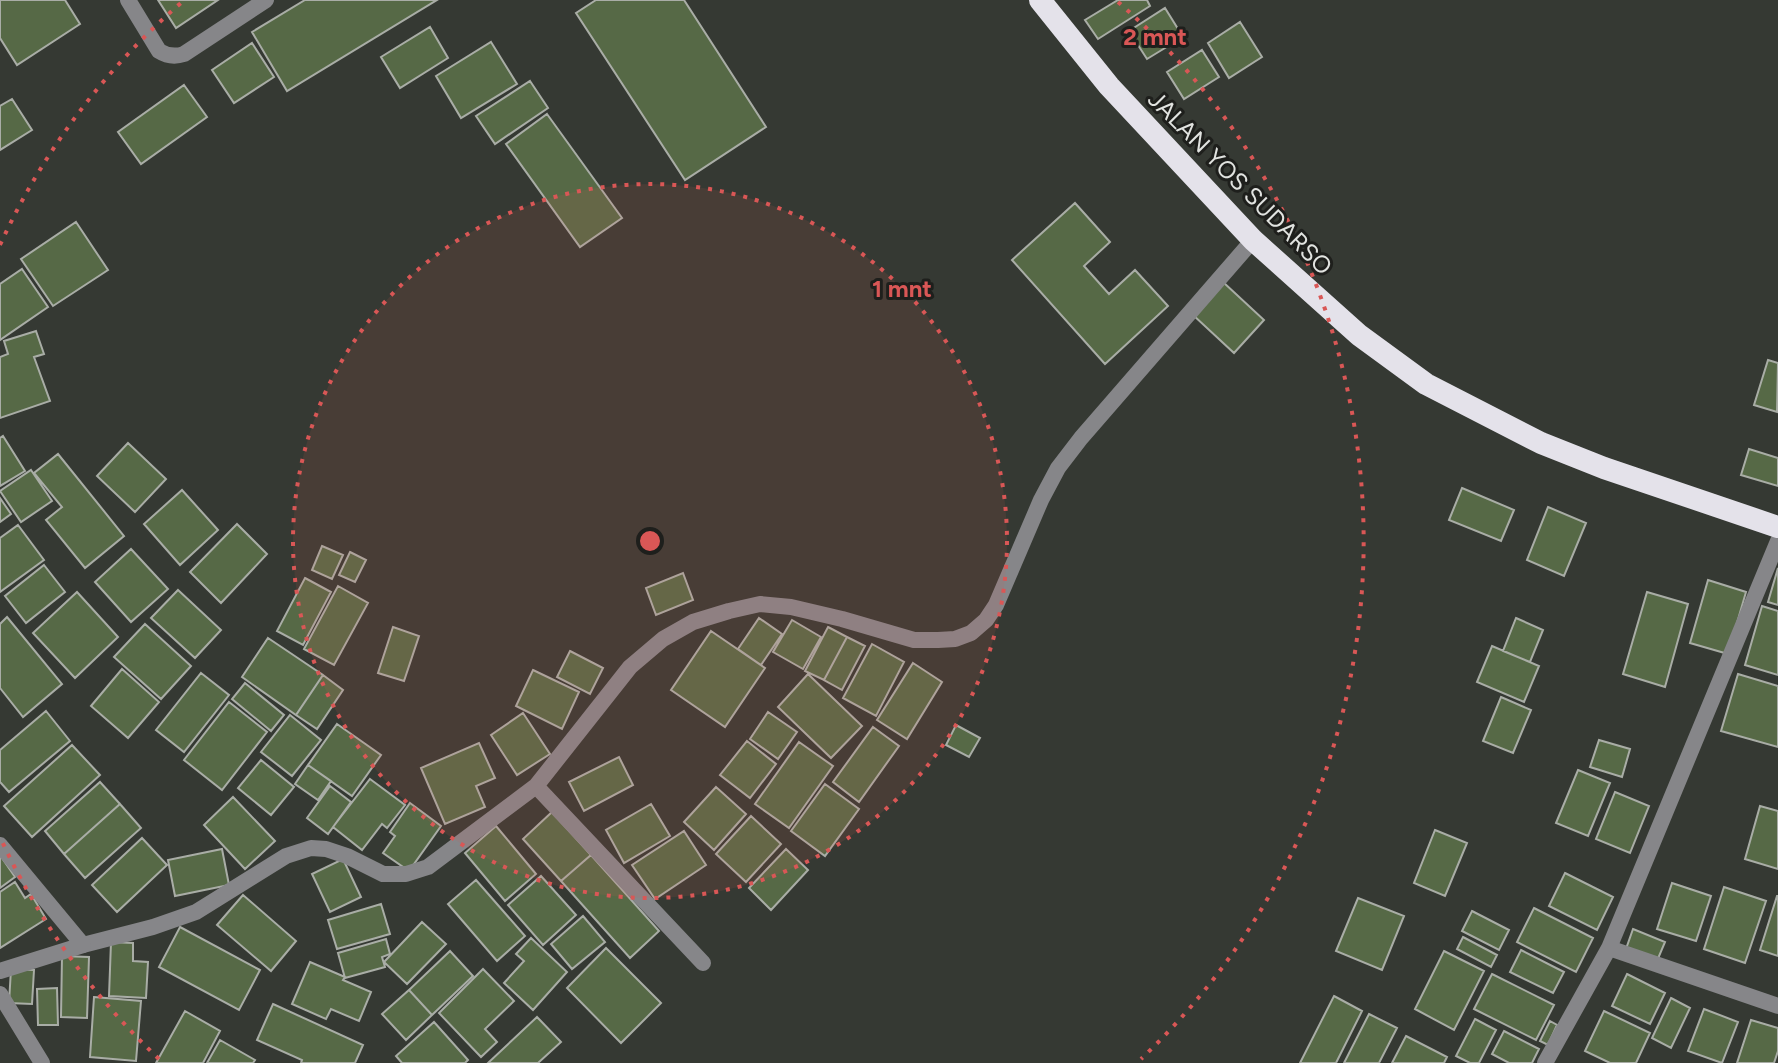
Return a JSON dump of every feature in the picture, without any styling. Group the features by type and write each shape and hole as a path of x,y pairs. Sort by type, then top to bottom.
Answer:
{"highway":[{"name":"JALAN YOS SUDARSO","path":"1040,0 1109,86 1253,240 1359,335 1426,384 1541,443 1604,468 1778,527"}],"street":[{"path":"128,0 159,51 177,56 266,0"},
{"path":"0,971 196,912 286,856 311,848 347,856 383,874 406,874 428,867 536,786 630,667 663,639 693,622 760,604 791,607 914,640 955,639 971,633 986,620 996,605 1058,468 1253,240"},
{"path":"1545,1063 1609,948 1778,541"},
{"path":"536,786 703,963"},
{"path":"0,845 83,945"},
{"path":"1609,948 1778,1006"},
{"path":"0,994 42,1063"}],"building":[{"path":"0,0 65,0 80,24 17,65 0,38"},
{"path":"158,0 218,0 176,28"},
{"path":"305,0 437,0 287,91 252,32"},
{"path":"596,0 684,0 766,127 685,180 576,13"},
{"path":"1118,0 1147,0 1150,6 1098,39 1085,20"},
{"path":"1165,8 1183,37 1147,59 1129,31"},
{"path":"1240,22 1262,57 1229,78 1208,43"},
{"path":"430,27 448,58 400,88 381,57"},
{"path":"491,42 517,84 461,118 436,76"},
{"path":"252,43 274,77 234,103 212,70"},
{"path":"1202,50 1219,77 1184,99 1167,72"},
{"path":"530,81 548,108 495,144 476,116"},
{"path":"184,85 207,117 141,164 118,132"},
{"path":"12,99 32,130 0,150 0,106"},
{"path":"547,114 622,218 580,247 506,144"},
{"path":"1075,203 1110,242 1084,266 1109,294 1135,270 1168,306 1105,364 1012,260"},
{"path":"76,222 108,270 53,306 21,259"},
{"path":"22,269 48,307 0,340 0,284"},
{"path":"1223,282 1264,320 1234,353 1193,315"},
{"path":"36,331 44,354 34,357 50,401 0,418 0,357 8,354 4,341"},
{"path":"1768,360 1778,363 1777,412 1754,405"},
{"path":"3,436 25,471 0,486 0,438"},
{"path":"128,443 166,479 135,512 97,476"},
{"path":"1749,449 1778,458 1778,486 1741,475"},
{"path":"58,454 124,536 85,568 46,520 62,507 34,473"},
{"path":"31,470 52,501 21,522 0,491"},
{"path":"1462,488 1514,510 1501,541 1449,520"},
{"path":"182,490 218,530 180,565 144,524"},
{"path":"0,498 11,514 0,522"},
{"path":"1548,507 1586,523 1564,576 1527,560"},
{"path":"237,524 267,554 221,603 190,572"},
{"path":"18,525 44,560 0,592 0,538"},
{"path":"322,546 343,555 332,579 312,570"},
{"path":"131,549 168,589 131,622 95,582"},
{"path":"350,552 366,560 355,582 339,575"},
{"path":"44,565 65,592 26,623 5,596"},
{"path":"1778,568 1778,605 1768,602"},
{"path":"683,573 693,600 656,615 646,588"},
{"path":"305,578 331,592 303,645 277,631"},
{"path":"1708,580 1746,592 1728,654 1690,643"},
{"path":"338,586 368,603 334,665 304,649"},
{"path":"178,590 221,630 195,658 151,618"},
{"path":"77,592 118,637 75,678 33,633"},
{"path":"1647,592 1688,604 1665,687 1623,674"},
{"path":"1762,606 1778,611 1778,675 1745,665"},
{"path":"7,617 62,684 23,717 0,688 0,624"},
{"path":"759,618 782,634 761,665 738,649"},
{"path":"1516,618 1543,630 1530,662 1503,651"},
{"path":"792,620 821,637 803,669 773,652"},
{"path":"145,624 191,666 161,699 114,657"},
{"path":"393,627 419,636 404,681 378,673"},
{"path":"828,627 847,637 824,680 805,671"},
{"path":"711,631 765,668 725,727 671,690"},
{"path":"847,637 865,646 842,690 824,680"},
{"path":"268,638 323,675 296,715 242,677"},
{"path":"872,644 904,662 876,716 843,698"},
{"path":"1492,646 1539,666 1524,702 1477,682"},
{"path":"570,651 603,668 590,694 557,677"},
{"path":"913,663 942,682 907,739 877,720"},
{"path":"122,669 159,702 128,738 91,706"},
{"path":"533,670 579,692 562,729 516,706"},
{"path":"201,673 229,695 184,752 156,730"},
{"path":"808,674 862,726 831,758 778,707"},
{"path":"1738,674 1778,686 1778,747 1721,731"},
{"path":"323,675 343,690 317,729 296,715"},
{"path":"245,683 284,715 271,731 232,699"},
{"path":"1501,697 1531,710 1513,753 1483,741"},
{"path":"229,702 267,732 222,790 184,760"},
{"path":"46,711 70,741 9,792 0,782 0,750"},
{"path":"768,712 797,732 778,759 750,739"},
{"path":"523,713 550,754 517,775 491,735"},
{"path":"290,715 321,740 292,776 261,752"},
{"path":"337,724 381,755 352,796 308,765"},
{"path":"956,725 980,738 969,757 946,745"},
{"path":"873,727 899,746 859,802 833,782"},
{"path":"1599,740 1630,749 1622,777 1590,767"},
{"path":"747,741 776,764 750,798 720,775"},
{"path":"799,742 833,766 789,828 755,804"},
{"path":"479,743 495,778 476,786 485,807 445,824 421,768"},
{"path":"72,745 100,775 32,837 4,806"},
{"path":"619,757 633,785 584,811 569,782"},
{"path":"261,760 294,787 271,815 238,788"},
{"path":"308,765 331,781 318,800 295,784"},
{"path":"1578,770 1610,783 1588,836 1556,823"},
{"path":"370,779 405,805 387,828 382,824 362,850 333,827"},
{"path":"100,782 120,804 64,854 45,831"},
{"path":"825,784 859,809 825,856 791,831"},
{"path":"330,786 351,802 328,834 307,818"},
{"path":"716,787 746,814 714,850 684,822"},
{"path":"1615,792 1649,806 1630,853 1596,839"},
{"path":"233,797 275,841 245,869 204,825"},
{"path":"410,803 441,826 409,871 383,853 395,836 390,832"},
{"path":"120,804 141,828 85,878 64,854"},
{"path":"651,804 670,836 624,863 606,830"},
{"path":"1760,806 1778,811 1778,869 1745,859"},
{"path":"552,812 591,855 561,881 523,839"},
{"path":"751,816 781,844 746,882 716,854"},
{"path":"496,826 536,874 505,901 465,853"},
{"path":"1435,830 1467,843 1445,896 1414,883"},
{"path":"684,831 706,865 655,899 632,865"},
{"path":"142,838 167,865 117,912 92,885"},
{"path":"222,849 229,885 175,896 168,860"},
{"path":"786,849 808,870 771,910 749,888"},
{"path":"0,855 15,877 0,888"},
{"path":"591,855 659,931 630,958 561,881"},
{"path":"343,859 361,897 330,912 312,874"},
{"path":"1565,873 1613,897 1597,930 1549,906"},
{"path":"541,876 576,915 543,945 508,905"},
{"path":"476,880 525,936 497,961 448,904"},
{"path":"15,882 25,898 31,894 46,919 0,948 0,892"},
{"path":"1672,883 1711,896 1696,941 1657,929"},
{"path":"1724,887 1766,901 1745,963 1704,949"},
{"path":"243,895 296,941 271,971 217,925"},
{"path":"1778,896 1778,956 1760,950"},
{"path":"1358,898 1404,916 1382,970 1336,951"},
{"path":"381,904 390,934 337,949 328,920"},
{"path":"1534,908 1593,938 1576,972 1517,942"},
{"path":"1472,911 1509,930 1499,950 1462,931"},
{"path":"583,916 605,942 572,969 551,944"},
{"path":"422,922 446,944 407,984 384,962"},
{"path":"180,927 260,970 239,1010 159,967"},
{"path":"1633,929 1665,942 1657,961 1626,949"},
{"path":"1463,937 1497,955 1491,967 1457,949"},
{"path":"531,938 567,972 533,1010 504,983 524,961 516,954"},
{"path":"386,939 390,954 382,957 385,967 345,978 338,953"},
{"path":"111,942 133,943 133,961 148,962 146,998 109,996"},
{"path":"606,948 661,1003 621,1043 567,988"},
{"path":"1521,950 1564,972 1553,993 1510,972"},
{"path":"450,951 473,976 432,1015 409,990"},
{"path":"1444,951 1484,971 1454,1030 1415,1009"},
{"path":"62,956 89,957 87,1018 61,1017"},
{"path":"310,962 371,992 359,1021 331,1009 326,1019 292,1004"},
{"path":"11,969 34,970 32,1004 9,1003"},
{"path":"483,969 514,1001 485,1029 497,1042 481,1057 439,1013"},
{"path":"1492,974 1554,1005 1536,1040 1474,1009"},
{"path":"1627,974 1665,993 1650,1024 1612,1006"},
{"path":"57,988 58,1025 38,1025 37,989"},
{"path":"409,990 432,1015 406,1040 382,1014"},
{"path":"1334,996 1362,1011 1336,1063 1300,1063"},
{"path":"94,997 141,1001 136,1061 90,1057"},
{"path":"1671,998 1690,1008 1671,1048 1652,1038"},
{"path":"273,1004 363,1045 355,1063 301,1063 302,1060 257,1040"},
{"path":"1704,1009 1738,1022 1722,1063 1688,1051"},
{"path":"185,1011 220,1031 203,1063 156,1063"},
{"path":"1604,1011 1650,1033 1636,1063 1610,1063 1585,1051"},
{"path":"1369,1014 1397,1028 1379,1063 1344,1063"},
{"path":"537,1017 561,1042 538,1063 488,1063"},
{"path":"1475,1019 1496,1030 1479,1063 1470,1063 1456,1056"},
{"path":"1751,1020 1778,1028 1778,1051 1774,1063 1737,1063"},
{"path":"1550,1021 1557,1025 1548,1045 1540,1041"},
{"path":"434,1022 468,1060 465,1063 402,1063 396,1056"},
{"path":"1504,1031 1539,1049 1532,1063 1509,1063 1492,1054"},
{"path":"1406,1036 1447,1057 1444,1063 1392,1063"},
{"path":"220,1040 255,1060 253,1063 207,1063"}]}
